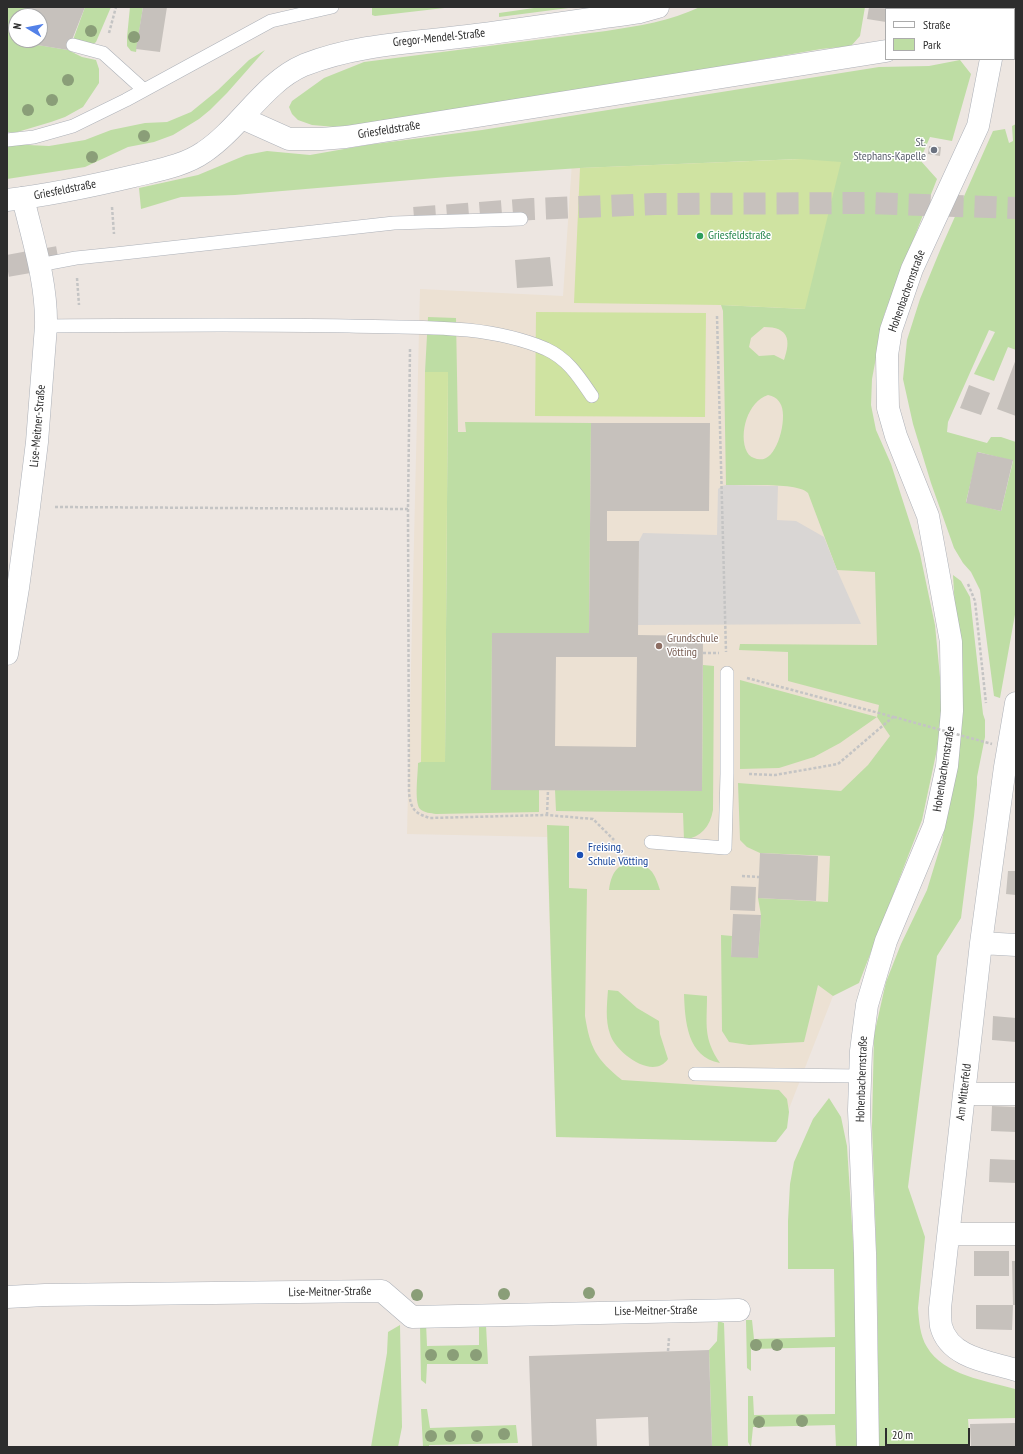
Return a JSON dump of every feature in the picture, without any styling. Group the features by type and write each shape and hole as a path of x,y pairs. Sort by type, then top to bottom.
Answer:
{"street":[{"name":"Gregor-Mendel-Straße","path":"242,118 267,92 286,76 303,66 346,51 640,12 658,7"},
{"name":"Griesfeldstraße","path":"15,199 116,180 165,168 189,160 205,152 242,118 289,139 321,139 361,135 885,51"},
{"name":"Hohenbachernstraße","path":"868,1447 865,1253 859,1110 861,1051 867,1005 886,941 934,826 947,766 952,711 951,642 928,516 896,436 888,408 887,355 891,330 912,269 978,126 991,60"},
{"name":"Lise-Meitner-Straße","path":"7,654 18,588 37,442 46,326 46,307 39,265 15,199"},
{"name":"Am Mitterfeld","path":"1016,703 1011,768 981,944 940,1308 941,1327 949,1342 964,1354 1016,1370"},
{"path":"981,944 1016,946"},
{"path":"964,1094 1016,1094"},
{"path":"948,1236 959,1234 1016,1234"},
{"name":"Lise-Meitner-Straße","path":"7,1297 44,1294 382,1291 412,1317 739,1310"}],"lane":[{"path":"7,140 34,137 73,126 144,90 270,21 332,7"},
{"path":"73,45 103,52 144,90"},
{"path":"39,265 76,258 394,223 521,219"},
{"path":"46,326 233,324 410,327 478,331 519,340 548,350 568,363 592,396"},
{"path":"650,842 725,848 728,774 727,673"},
{"path":"695,1074 860,1076"}],"path":[{"path":"103,52 116,7"},
{"path":"112,201 116,254"},
{"path":"76,258 79,310"},
{"path":"703,653 726,653 718,316"},
{"path":"410,327 408,509 409,793 412,808 418,814 430,818 547,816 593,819 614,840"},
{"path":"29,507 408,509"},
{"path":"976,601 986,704"},
{"path":"727,673 992,744"},
{"path":"728,774 776,775 838,764 894,717"},
{"path":"547,816 548,790"},
{"path":"742,876 759,877"},
{"path":"668,1342 668,1351"}],"shaded area":[{"name":"Grundschule Vötting","path":"572,162 890,162 845,302 913,712 865,921 833,996 776,1142 556,1137 547,837 407,834 420,289 563,296"},
{"path":"726,485 778,486 777,520 796,521 824,537 861,624 638,625 639,541 643,533 717,535 718,489"}],"green space":[{"path":"7,7 27,7 8,8 8,48 48,48 48,47 68,50 82,57 96,60 99,69 99,83 83,107 65,117 14,133 7,132"},
{"path":"85,7 111,7 96,42 92,45 73,40"},
{"path":"130,7 143,7 136,52 131,51 127,46"},
{"path":"453,7 375,16 372,15 372,8"},
{"path":"541,7 576,7 499,17 499,13"},
{"path":"700,7 865,7 860,36 851,46 821,49 597,88 402,119 335,127 312,125 298,120 292,114 289,107 292,101 324,78 364,62 606,31 666,19"},
{"path":"265,50 210,110 199,119 173,135 154,142 128,147 85,167 7,179 7,144 49,146 85,140 111,130 145,123 167,122 191,112 218,90 249,60"},
{"path":"960,60 971,74 952,141 930,137 920,160 937,179 884,315 872,379 871,405 876,430 891,464 920,554 935,625 942,698 939,740 922,820 859,983 833,996 818,985 804,1042 749,1045 729,1042 722,1031 721,935 732,936 731,956 758,958 761,915 758,898 828,902 830,856 760,853 747,847 740,840 738,783 841,791 868,765 890,736 877,717 879,705 788,681 788,652 739,650 740,644 877,645 875,572 837,570 808,493 793,487 770,485 726,485 723,311 721,305 805,309 800,159 580,168 447,177 235,195 181,197 141,209 139,188 198,175 246,155 267,151 310,155 367,145 482,130 879,67 929,66","holes":["764,327 779,329 786,336 787,346 784,360 774,355 759,356 749,347 751,338","768,395 772,396 780,403 783,424 775,449 766,458 757,459 749,455 744,445 744,428 750,411 755,404 761,398"]},
{"path":"1016,124 1016,350 1008,347 994,381 974,374 995,332 989,330 948,422 947,432 987,443 991,437 1001,437 1016,442 1016,609 1000,698 994,696 980,590 971,572 963,563 954,548 931,483 913,424 903,379 907,340 920,299 941,248 993,131 1005,129 1009,143 1013,141 1012,126","holes":["978,452 1013,461 1001,511 966,502"]},
{"name":"Griesfeldstraße","path":"800,159 841,162 805,309 721,305 574,303 580,168"},
{"path":"536,312 706,313 705,417 535,416"},
{"path":"428,317 456,318 458,432 466,432 465,422 591,423 589,633 492,633 491,790 539,790 539,812 436,814 423,811 418,805 418,763 445,762 448,373 425,372"},
{"path":"425,372 448,372 445,762 421,762"},
{"path":"953,575 961,581 970,597 983,714 985,720 985,737 977,777 974,816 961,918 937,956 908,1187 925,1237 918,1308 920,1328 925,1343 934,1357 954,1370 966,1376 1015,1389 1015,1418 968,1419 970,1447 879,1447 877,1272 872,1126 874,1035 886,982 901,944 927,890 942,841 952,786 958,662"},
{"path":"703,665 714,666 713,810 710,821 700,834 684,840 683,813 556,811 555,790 702,791"},
{"path":"740,680 877,717 840,743 814,757 779,768 740,769"},
{"path":"547,825 569,826 569,888 587,889 585,1016 589,1037 600,1059 622,1080 779,1090 787,1099 789,1112 787,1128 776,1142 556,1137"},
{"path":"627,863 638,864 651,870 656,878 660,890 609,890 611,880 616,870"},
{"path":"608,990 618,991 637,1008 659,1021 660,1034 668,1059 661,1065 653,1067 644,1066 635,1062 619,1049 613,1041 607,1023"},
{"path":"684,994 707,996 708,1038 720,1063 709,1059 694,1046 687,1026"},
{"path":"829,1098 841,1117 847,1146 858,1321 858,1447 836,1447 835,1425 753,1427 751,1447 748,1442 748,1396 753,1396 754,1415 835,1414 835,1347 751,1349 751,1371 747,1368 746,1320 752,1320 754,1339 835,1337 834,1269 788,1269 790,1184 794,1162 813,1119"},
{"path":"718,1321 724,1323 728,1447 712,1447 709,1350 717,1341"},
{"path":"426,1323 427,1346 479,1345 479,1326 486,1325 488,1364 427,1364 426,1384 421,1380 420,1325"},
{"path":"400,1325 402,1427 398,1447 371,1447 387,1353 388,1332"},
{"path":"421,1409 427,1409 430,1428 516,1425 518,1443 429,1445 429,1447 423,1447"}],"building":[{"path":"85,7 68,50 48,47 48,8 27,8"},
{"path":"143,7 167,7 160,52 136,49"},
{"path":"869,7 898,7 885,8 885,22 867,19"},
{"name":"St. Stephans-Kapelle","path":"929,146 941,147 940,156 928,154"},
{"path":"550,257 553,286 517,288 515,260"},
{"path":"1016,359 1016,416 997,409"},
{"path":"969,385 990,393 981,415 960,408"},
{"path":"591,423 710,423 709,511 607,511 607,541 639,541 638,635 703,636 702,791 491,790 492,633 589,633","holes":["556,657 637,657 636,747 555,746"]},
{"path":"977,452 1013,460 1001,511 966,503"},
{"path":"760,853 818,856 816,901 758,898"},
{"path":"1008,871 1016,871 1016,895 1006,894"},
{"path":"731,886 756,887 755,911 730,910"},
{"path":"733,914 761,915 758,958 731,957"},
{"path":"993,1016 1016,1018 1016,1042 992,1040"},
{"path":"992,1106 1016,1107 1016,1132 991,1131"},
{"path":"990,1159 1016,1160 1016,1183 989,1182"},
{"path":"974,1251 1009,1251 1009,1276 974,1276"},
{"path":"1012,1261 1016,1261 1016,1305 1013,1305"},
{"path":"976,1305 1013,1305 1012,1330 976,1329"},
{"path":"709,1350 712,1447 649,1447 648,1417 596,1419 597,1447 532,1447 529,1356"},
{"path":"1016,1423 1016,1447 971,1447 970,1424"}],"tunnel":[{"path":"414,218 532,209 655,204 867,203 1016,208"},
{"path":"7,266 58,257"}],"place":[{"name":"St. Stephans-Kapelle","path":"934,150"},
{"name":"Griesfeldstraße","path":"700,236"},
{"name":"Grundschule Vötting","path":"659,646"},
{"name":"Freising, Schule Vötting","path":"580,855"}]}
